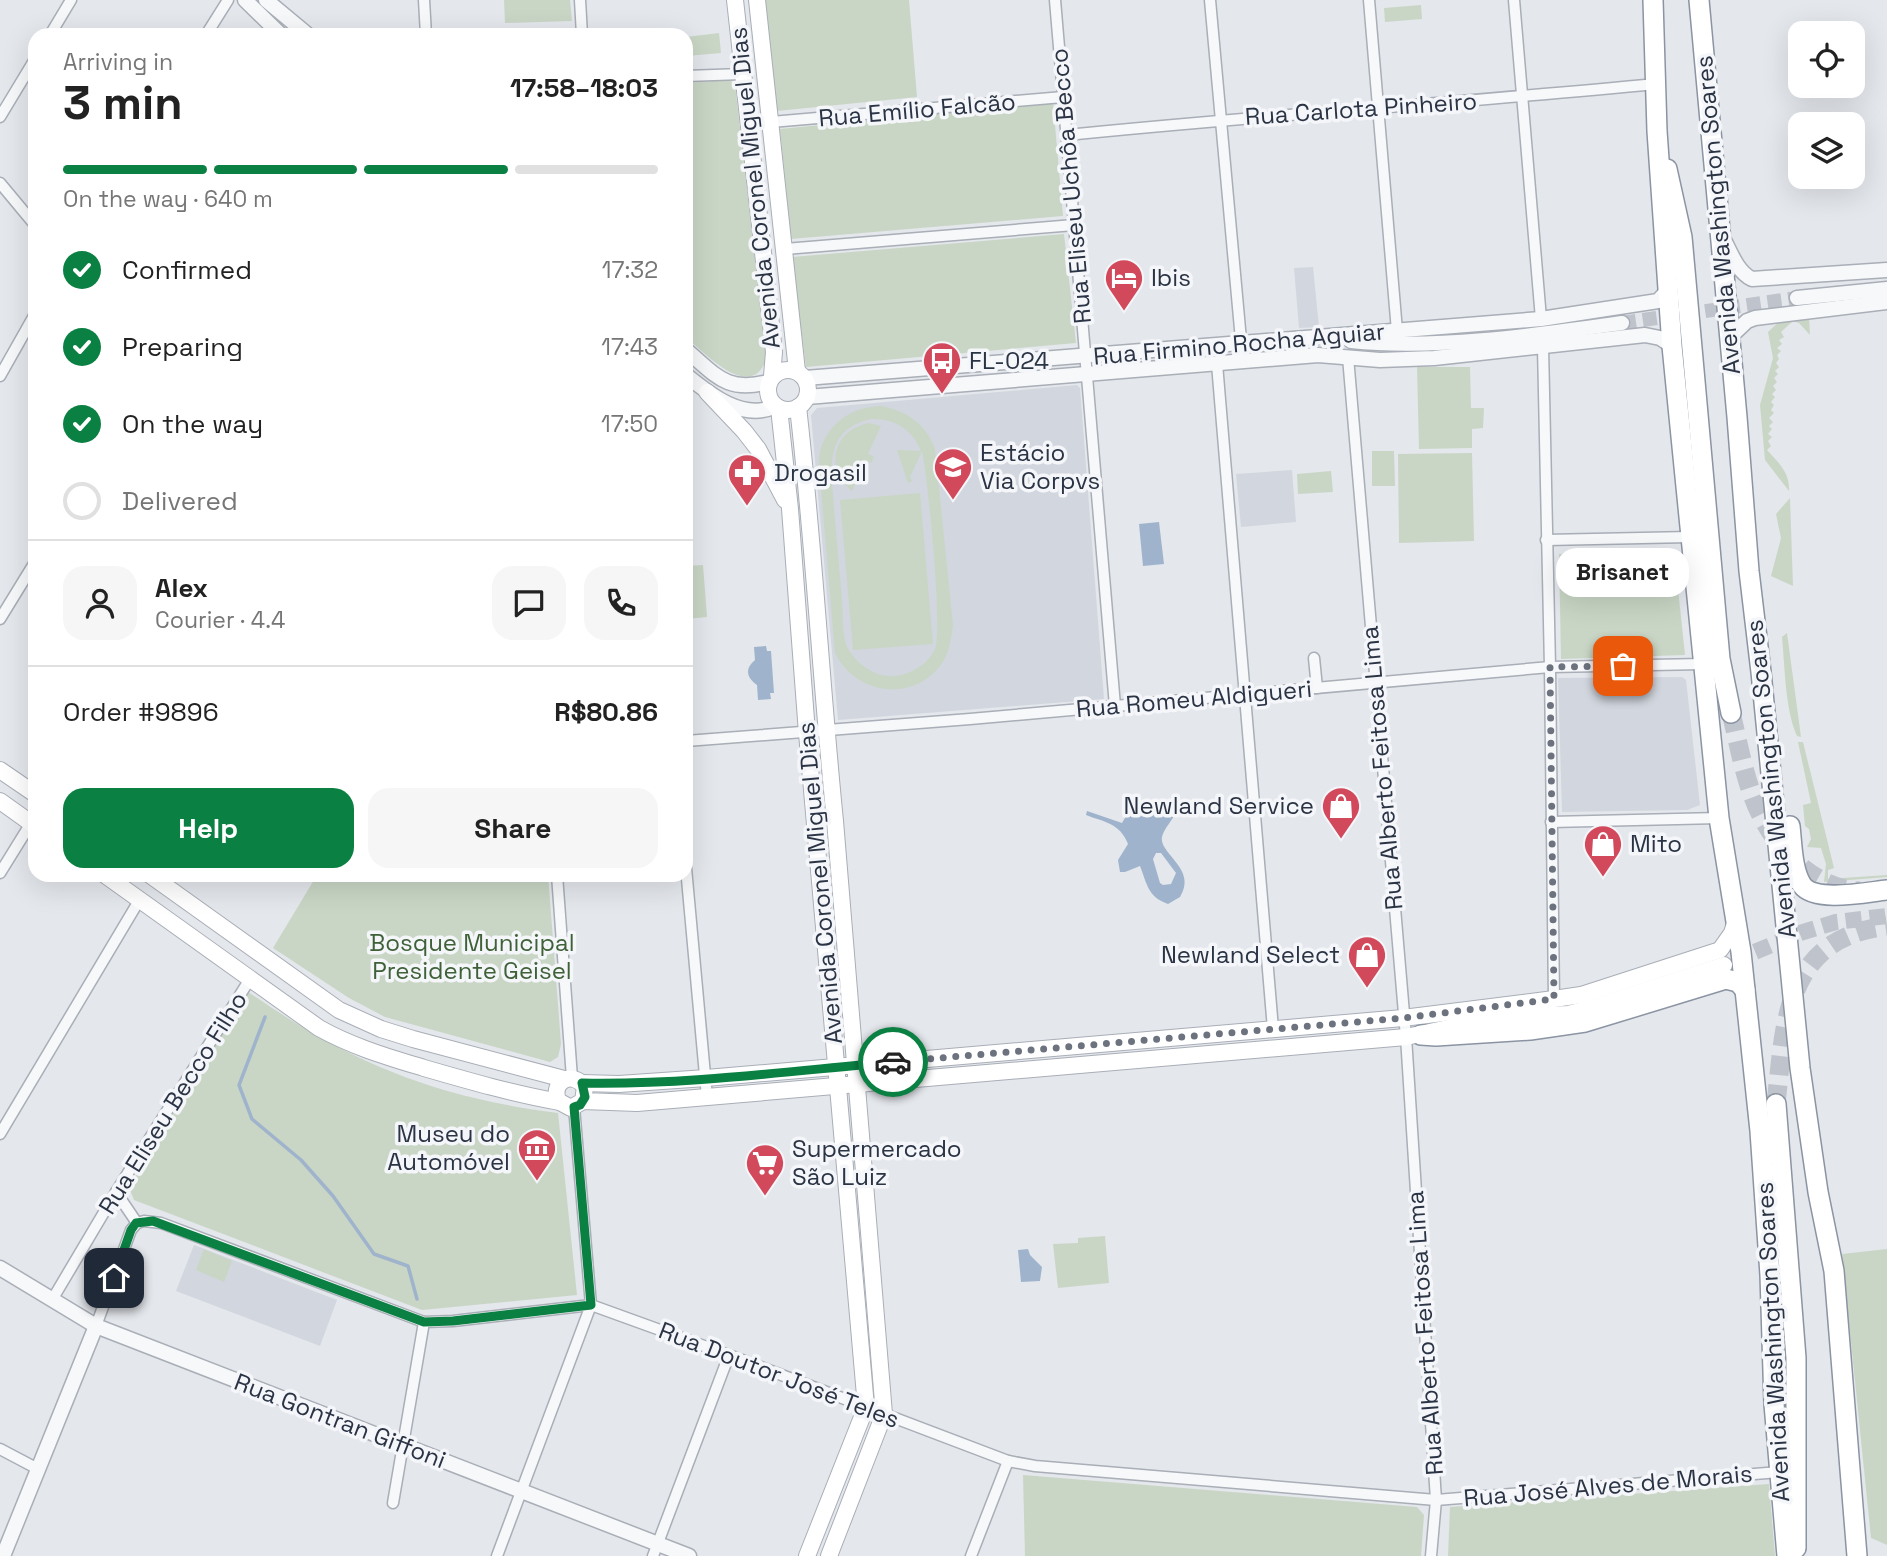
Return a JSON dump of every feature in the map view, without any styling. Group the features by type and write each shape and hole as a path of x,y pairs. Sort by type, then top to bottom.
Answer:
{"highway":[{"name":"Avenida Washington Soares","path":"1653,0 1657,131 1672,346 1718,818 1736,920 1760,1131 1779,1472 1787,1556"},
{"name":"Avenida Washington Soares","path":"1699,0 1749,571 1800,1068 1818,1192 1834,1271 1857,1556"},
{"path":"1657,131 1682,237 1720,659 1731,713"},
{"path":"1749,571 1761,608 1792,845 1800,883 1821,895 1887,890"},
{"path":"1414,1036 1517,1031 1585,1022 1726,979 1738,982 1745,990"},
{"path":"1776,1104 1796,1357 1796,1556"}],"main road":[{"name":"Avenida Coronel Miguel Dias","path":"735,0 774,352 770,379"},
{"name":"Avenida Coronel Miguel Dias","path":"757,0 801,375"},
{"path":"784,370 801,375 808,388 803,402 790,410 777,407 768,395 770,379 784,370"},
{"path":"707,393 758,449 790,509"},
{"name":"Avenida Coronel Miguel Dias","path":"803,402 826,731 884,1414 829,1556"},
{"name":"Avenida Coronel Miguel Dias","path":"777,407 790,509 866,1407 807,1556"},
{"path":"0,770 28,789"},
{"path":"0,800 28,821"},
{"path":"820,872 839,871"},
{"path":"116,882 319,1028 365,1050 526,1096 572,1104 637,1103 1414,1036 1496,1018 1567,1014 1724,965"},
{"path":"162,882 339,1010 381,1029 573,1080 619,1084 836,1068 1403,1018 1554,999 1581,995 1720,950 1732,933 1736,920"},
{"path":"197,939 210,919"},
{"path":"246,975 257,953"},
{"path":"1075,1066 1123,1042"},
{"path":"955,1057 957,1076"},
{"path":"572,1104 556,1096 556,1089 573,1080"},
{"path":"572,1104 586,1092 573,1080"},
{"path":"852,1252 871,1250"}],"street":[{"path":"54,28 71,0"},
{"path":"210,28 228,0"},
{"path":"245,0 273,28"},
{"path":"261,17 267,0 300,28"},
{"path":"425,0 426,28"},
{"path":"580,0 582,28"},
{"name":"Rua Eliseu Uchôa Becco","path":"1055,0 1115,706"},
{"path":"1210,0 1243,362"},
{"path":"1369,0 1397,331"},
{"path":"1514,0 1541,319"},
{"path":"0,117 28,71"},
{"path":"693,76 742,74"},
{"name":"Rua Carlota Pinheiro","path":"1067,135 1220,119 1523,97 1656,84"},
{"name":"Rua Emílio Falcão","path":"771,122 1063,97"},
{"path":"0,183 28,217"},
{"path":"785,249 1074,225"},
{"path":"1720,233 1745,276 1752,279 1887,270"},
{"path":"1797,298 1887,289"},
{"name":"Rua Firmino Rocha Aguiar","path":"801,375 1324,338 1541,319 1658,301 1668,290"},
{"path":"1729,338 1747,321 1755,318 1887,302"},
{"path":"1324,338 1420,344 1558,332 1622,323"},
{"path":"0,376 28,326"},
{"name":"Rua Firmino Rocha Aguiar","path":"803,402 1086,374 1318,355 1380,360 1434,358 1645,335 1660,338 1672,346"},
{"path":"1543,347 1554,999"},
{"path":"693,356 725,382 747,386 770,379"},
{"name":"Rua Alberto Feitosa Lima","path":"1348,357 1403,1018 1414,1036 1436,1500 1431,1556"},
{"path":"1217,363 1273,1029"},
{"path":"693,381 707,393 731,405 751,410 777,407"},
{"path":"1546,540 1690,537"},
{"path":"0,619 28,573"},
{"path":"1314,658 1317,688"},
{"name":"Rua Romeu Aldigueri","path":"693,741 807,733 1550,667 1703,664"},
{"path":"1552,822 1718,818"},
{"path":"0,873 28,832"},
{"path":"558,882 573,1080"},
{"path":"687,882 707,1097"},
{"path":"0,1134 140,899"},
{"name":"Rua Eliseu Becco Filho","path":"52,1300 246,975"},
{"path":"497,1556 591,1305 572,1104"},
{"path":"2,1556 136,1223 116,1192"},
{"name":"Rua Doutor José Teles","path":"136,1223 144,1220 161,1223 424,1322 591,1305 1008,1461 1035,1466 1436,1500"},
{"name":"Rua Gontran Giffoni","path":"0,1268 96,1326 522,1491 655,1550 689,1556"},
{"path":"393,1503 424,1322"},
{"path":"655,1550 729,1355"},
{"path":"0,1449 38,1469"},
{"path":"971,1556 1008,1461"},
{"name":"Rua José Alves de Morais","path":"1436,1500 1779,1472"}],"shaded area":[{"path":"1313,267 1319,327 1299,328 1294,268"},
{"name":"Estácio Via Corpvs","path":"1077,385 1080,388 1104,699 838,720 811,415 817,408"},
{"path":"1292,470 1296,522 1241,527 1236,474"},
{"path":"1682,677 1686,680 1700,805 1687,810 1562,812 1558,678"},
{"path":"194,1245 337,1300 320,1346 176,1291"}],"green space":[{"path":"504,0 570,0 572,21 505,23"},
{"path":"765,0 909,0 917,97 777,111"},
{"path":"1421,5 1422,19 1385,22 1384,8"},
{"path":"719,33 721,53 693,55 693,36"},
{"path":"729,80 735,84 766,360 759,372 749,377 738,376 727,370 693,343 693,83"},
{"path":"1053,102 1063,216 791,239 780,129"},
{"path":"1064,234 1076,343 806,367 792,257"},
{"path":"1809,317 1810,335 1799,323 1793,321 1781,332 1784,337 1779,340 1782,344 1777,348 1781,351 1777,355 1779,359 1776,363 1779,367 1775,371 1778,374 1774,378 1777,382 1773,386 1776,390 1772,394 1775,397 1771,402 1774,405 1771,410 1774,413 1769,418 1773,422 1769,426 1772,429 1768,434 1772,437 1768,441 1771,446 1767,450 1786,474 1789,491 1765,460 1760,405 1773,358 1768,332 1782,319"},
{"path":"1417,367 1470,367 1471,408 1484,408 1483,428 1472,429 1472,448 1419,449"},
{"path":"868,407 889,408 914,420 926,432 935,449 953,625 948,652 940,666 928,678 899,689 884,689 856,678 844,667 835,653 820,453 823,442 837,423","holes":["879,419 895,423 908,431 921,451 897,450 908,483 912,481 910,477 922,451 936,585 935,649 919,667 897,676 881,675 870,670 856,659 846,644 832,483 834,451 842,434 859,423"]},
{"path":"869,423 881,426 868,454 874,457 871,463 866,461 852,491 838,471 836,451 847,433"},
{"path":"1372,451 1394,451 1395,486 1372,486"},
{"path":"1472,453 1474,541 1399,543 1398,454"},
{"path":"1331,471 1333,492 1298,494 1297,474"},
{"path":"920,493 933,644 853,650 840,500"},
{"path":"1790,498 1793,586 1771,576 1781,538 1776,514"},
{"path":"1674,551 1685,655 1561,659 1559,554"},
{"path":"703,565 707,617 693,618 693,566"},
{"path":"1787,633 1801,737 1797,736 1793,725 1788,701 1782,637"},
{"path":"1798,742 1803,742 1834,868 1828,870 1828,879 1887,877 1824,882 1826,864 1821,848 1807,847 1811,839 1809,829 1805,826 1803,805 1811,803"},
{"name":"Bosque Municipal Presidente Geisel","path":"313,882 549,882 561,1044 558,1057 550,1062 385,1017 349,998 273,948"},
{"name":"Bosque Municipal Presidente Geisel","path":"247,991 322,1038 395,1073 472,1097 558,1113 577,1295 422,1310 134,1200 129,1187"},
{"path":"1105,1236 1109,1283 1058,1288 1053,1244 1078,1243 1078,1238"},
{"path":"204,1249 232,1261 224,1282 196,1270"},
{"path":"1887,1249 1887,1545 1871,1538 1842,1254"},
{"path":"1023,1475 1417,1507 1424,1515 1421,1556 1025,1556"},
{"path":"1769,1484 1775,1556 1448,1556 1450,1507"}],"water":[{"path":"1159,522 1164,564 1143,566 1139,524"},
{"path":"766,646 767,651 771,651 774,693 770,693 771,699 758,700 757,685 749,676 748,670 755,660 754,647"},
{"path":"1157,799 1169,802 1176,812 1162,837 1166,850 1181,870 1184,887 1180,897 1168,904 1152,894 1140,866 1120,872 1118,860 1128,844 1121,832 1111,824 1086,815 1087,811 1122,823 1129,811 1138,813","holes":["1156,853 1161,853 1176,873 1171,884 1160,883 1153,859"]},
{"path":"1028,1249 1030,1255 1042,1267 1040,1281 1021,1282 1018,1250"}],"waterway":[{"path":"265,1017 239,1085 252,1119 301,1160 333,1196 374,1254 408,1266 417,1299"}],"tunnel":[{"path":"1622,323 1797,298"},
{"path":"1731,713 1753,796 1772,834 1792,858 1816,877 1845,889 1860,891"},
{"path":"1733,961 1800,933 1836,922 1887,916"},
{"path":"1776,1104 1788,1015 1796,989 1809,966 1827,948 1853,934 1887,926"}],"way so far":[{"path":"893,1062 1403,1018 1554,999 1550,667 1623,666"}],"place":[{"name":"Ibis","path":"1124,312"},
{"name":"FL-024","path":"942,395"},
{"name":"Estácio Via Corpvs","path":"953,501"},
{"name":"Drogasil","path":"747,507"},
{"name":"Brisanet","path":"1623,666"},
{"name":"Newland Service","path":"1341,840"},
{"name":"Mito","path":"1603,878"},
{"name":"Newland Select","path":"1367,989"},
{"name":"Museu do Automóvel","path":"537,1182"},
{"name":"Supermercado São Luiz","path":"765,1197"}],"route":[{"path":"114,1278 131,1230 136,1223 144,1220 153,1221 424,1322 591,1305 574,1107 580,1105 585,1097 582,1083 619,1084 893,1062"}]}
